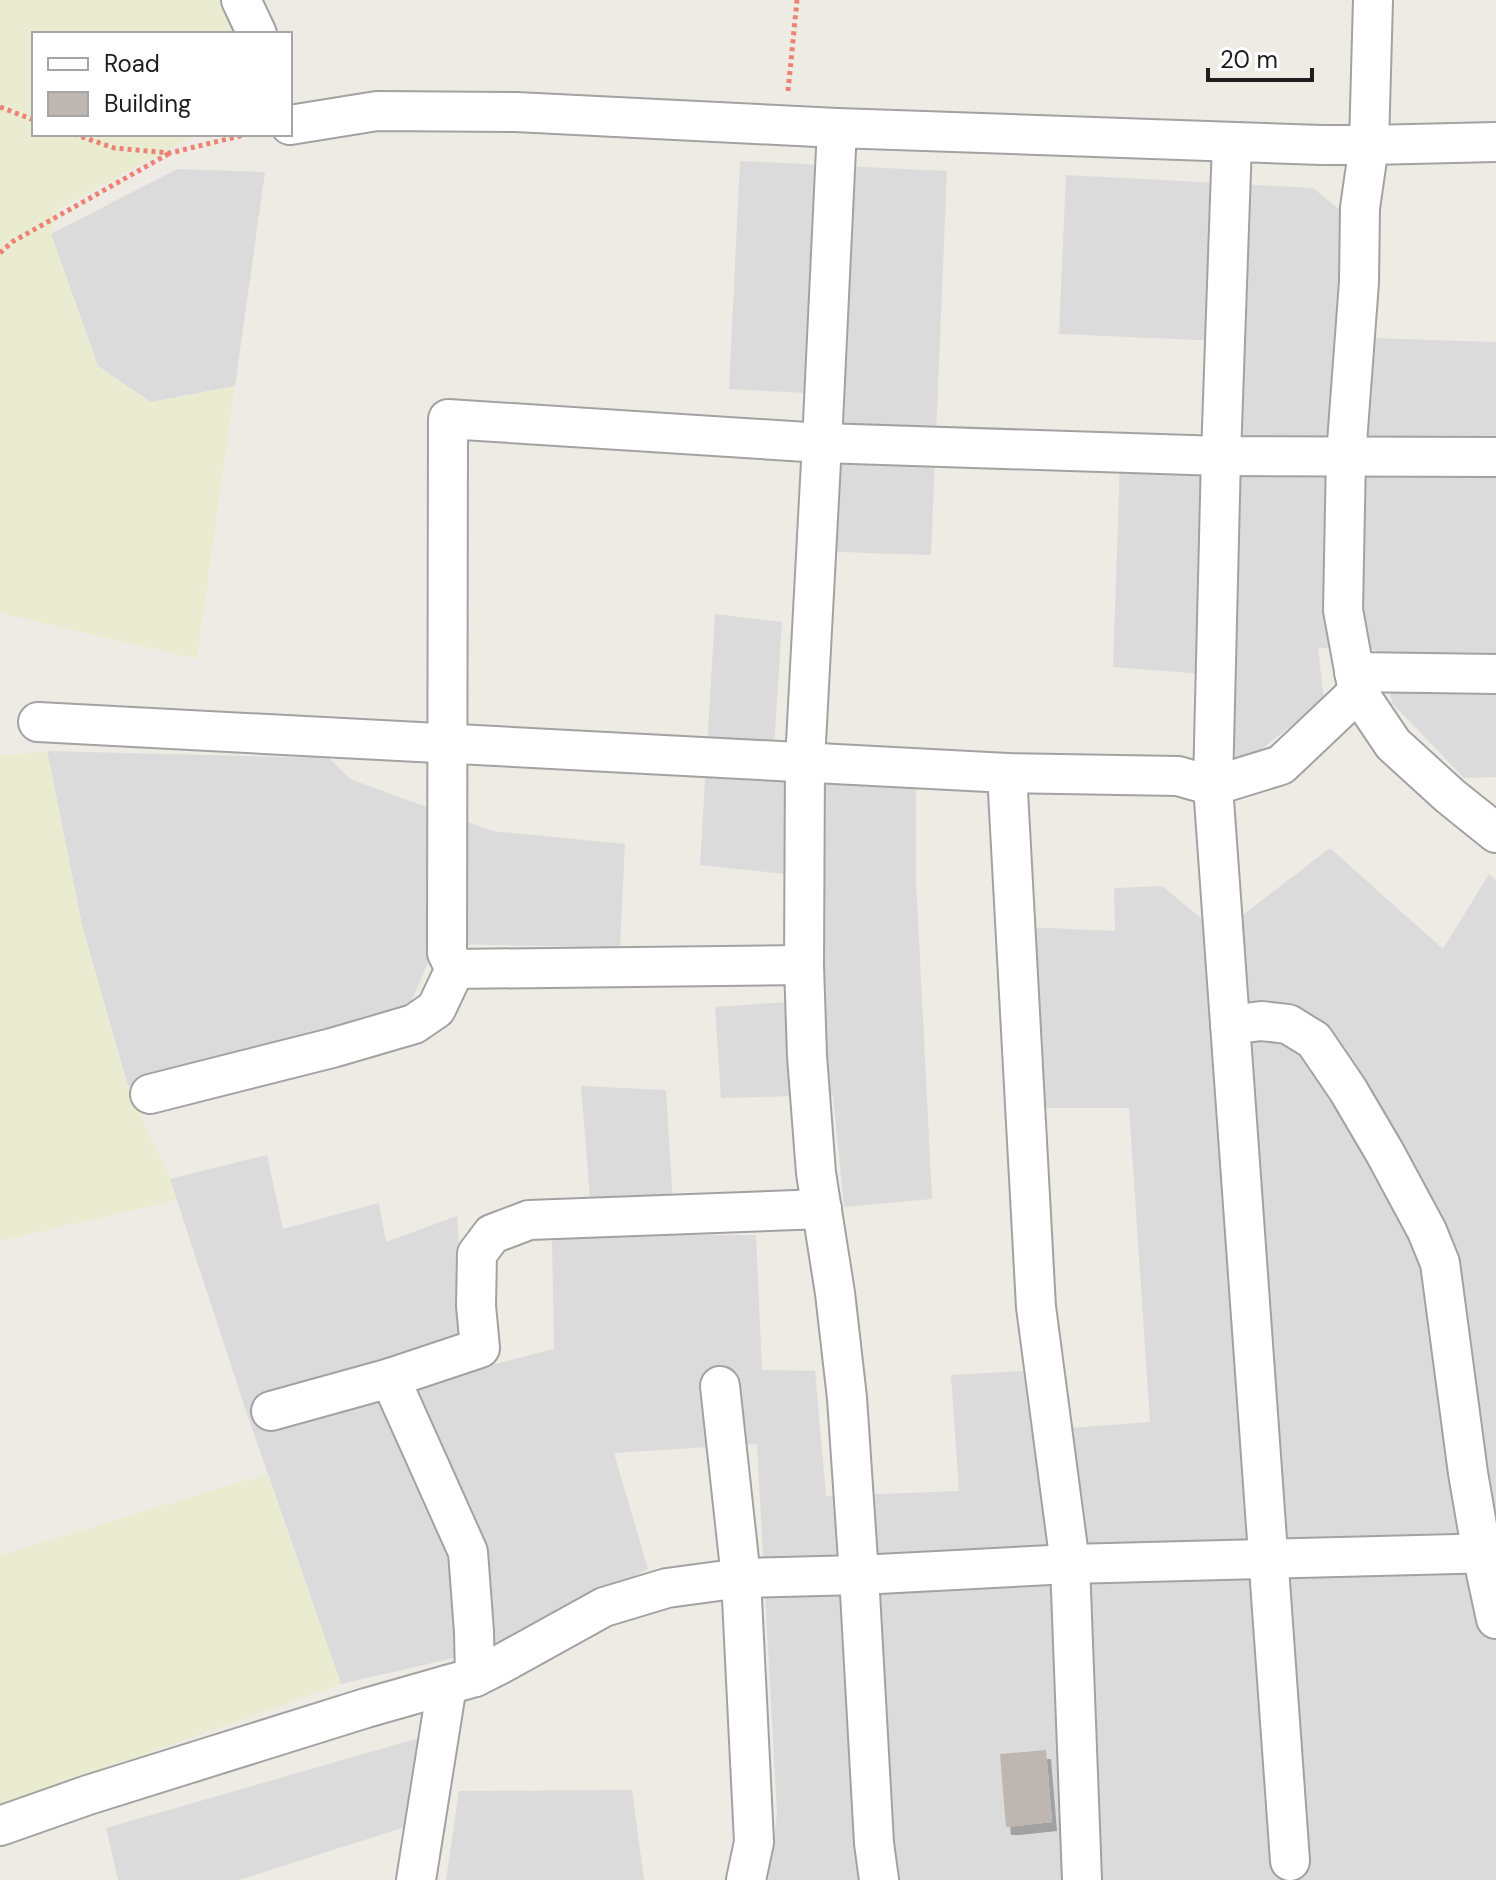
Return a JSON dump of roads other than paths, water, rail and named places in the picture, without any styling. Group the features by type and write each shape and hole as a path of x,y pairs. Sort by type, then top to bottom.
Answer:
{"street":[{"path":"241,0 256,32"},
{"path":"1373,0 1369,145 1360,208 1359,282 1346,456 1343,610 1356,682 1393,744 1496,833"},
{"path":"292,125 377,111 516,112 837,128 1322,145 1496,142"},
{"path":"837,128 805,761 804,965 816,1173 835,1293 847,1398 874,1843 879,1880"},
{"path":"1232,142 1213,786 1290,1861"},
{"path":"455,969 447,953 448,419 822,443 1221,456 1496,457"},
{"path":"38,722 1007,773 1178,776 1213,786 1281,765 1356,682 1496,674"},
{"path":"1007,773 1036,1307 1070,1564 1082,1880"},
{"path":"455,969 804,965"},
{"path":"150,1094 414,1024 436,1009 455,969"},
{"path":"1230,1025 1261,1021 1288,1024 1314,1040 1348,1090 1427,1231 1440,1263 1468,1473 1489,1554 1496,1619"},
{"path":"271,1411 390,1378 480,1348 476,1306 477,1254 492,1234 529,1220 822,1209"},
{"path":"390,1378 468,1552 474,1632 416,1880"},
{"path":"720,1386 741,1578 754,1842 746,1880"},
{"path":"0,1826 88,1795 461,1681 501,1664 604,1607 667,1588 741,1578 1070,1564 1489,1554"}]}
